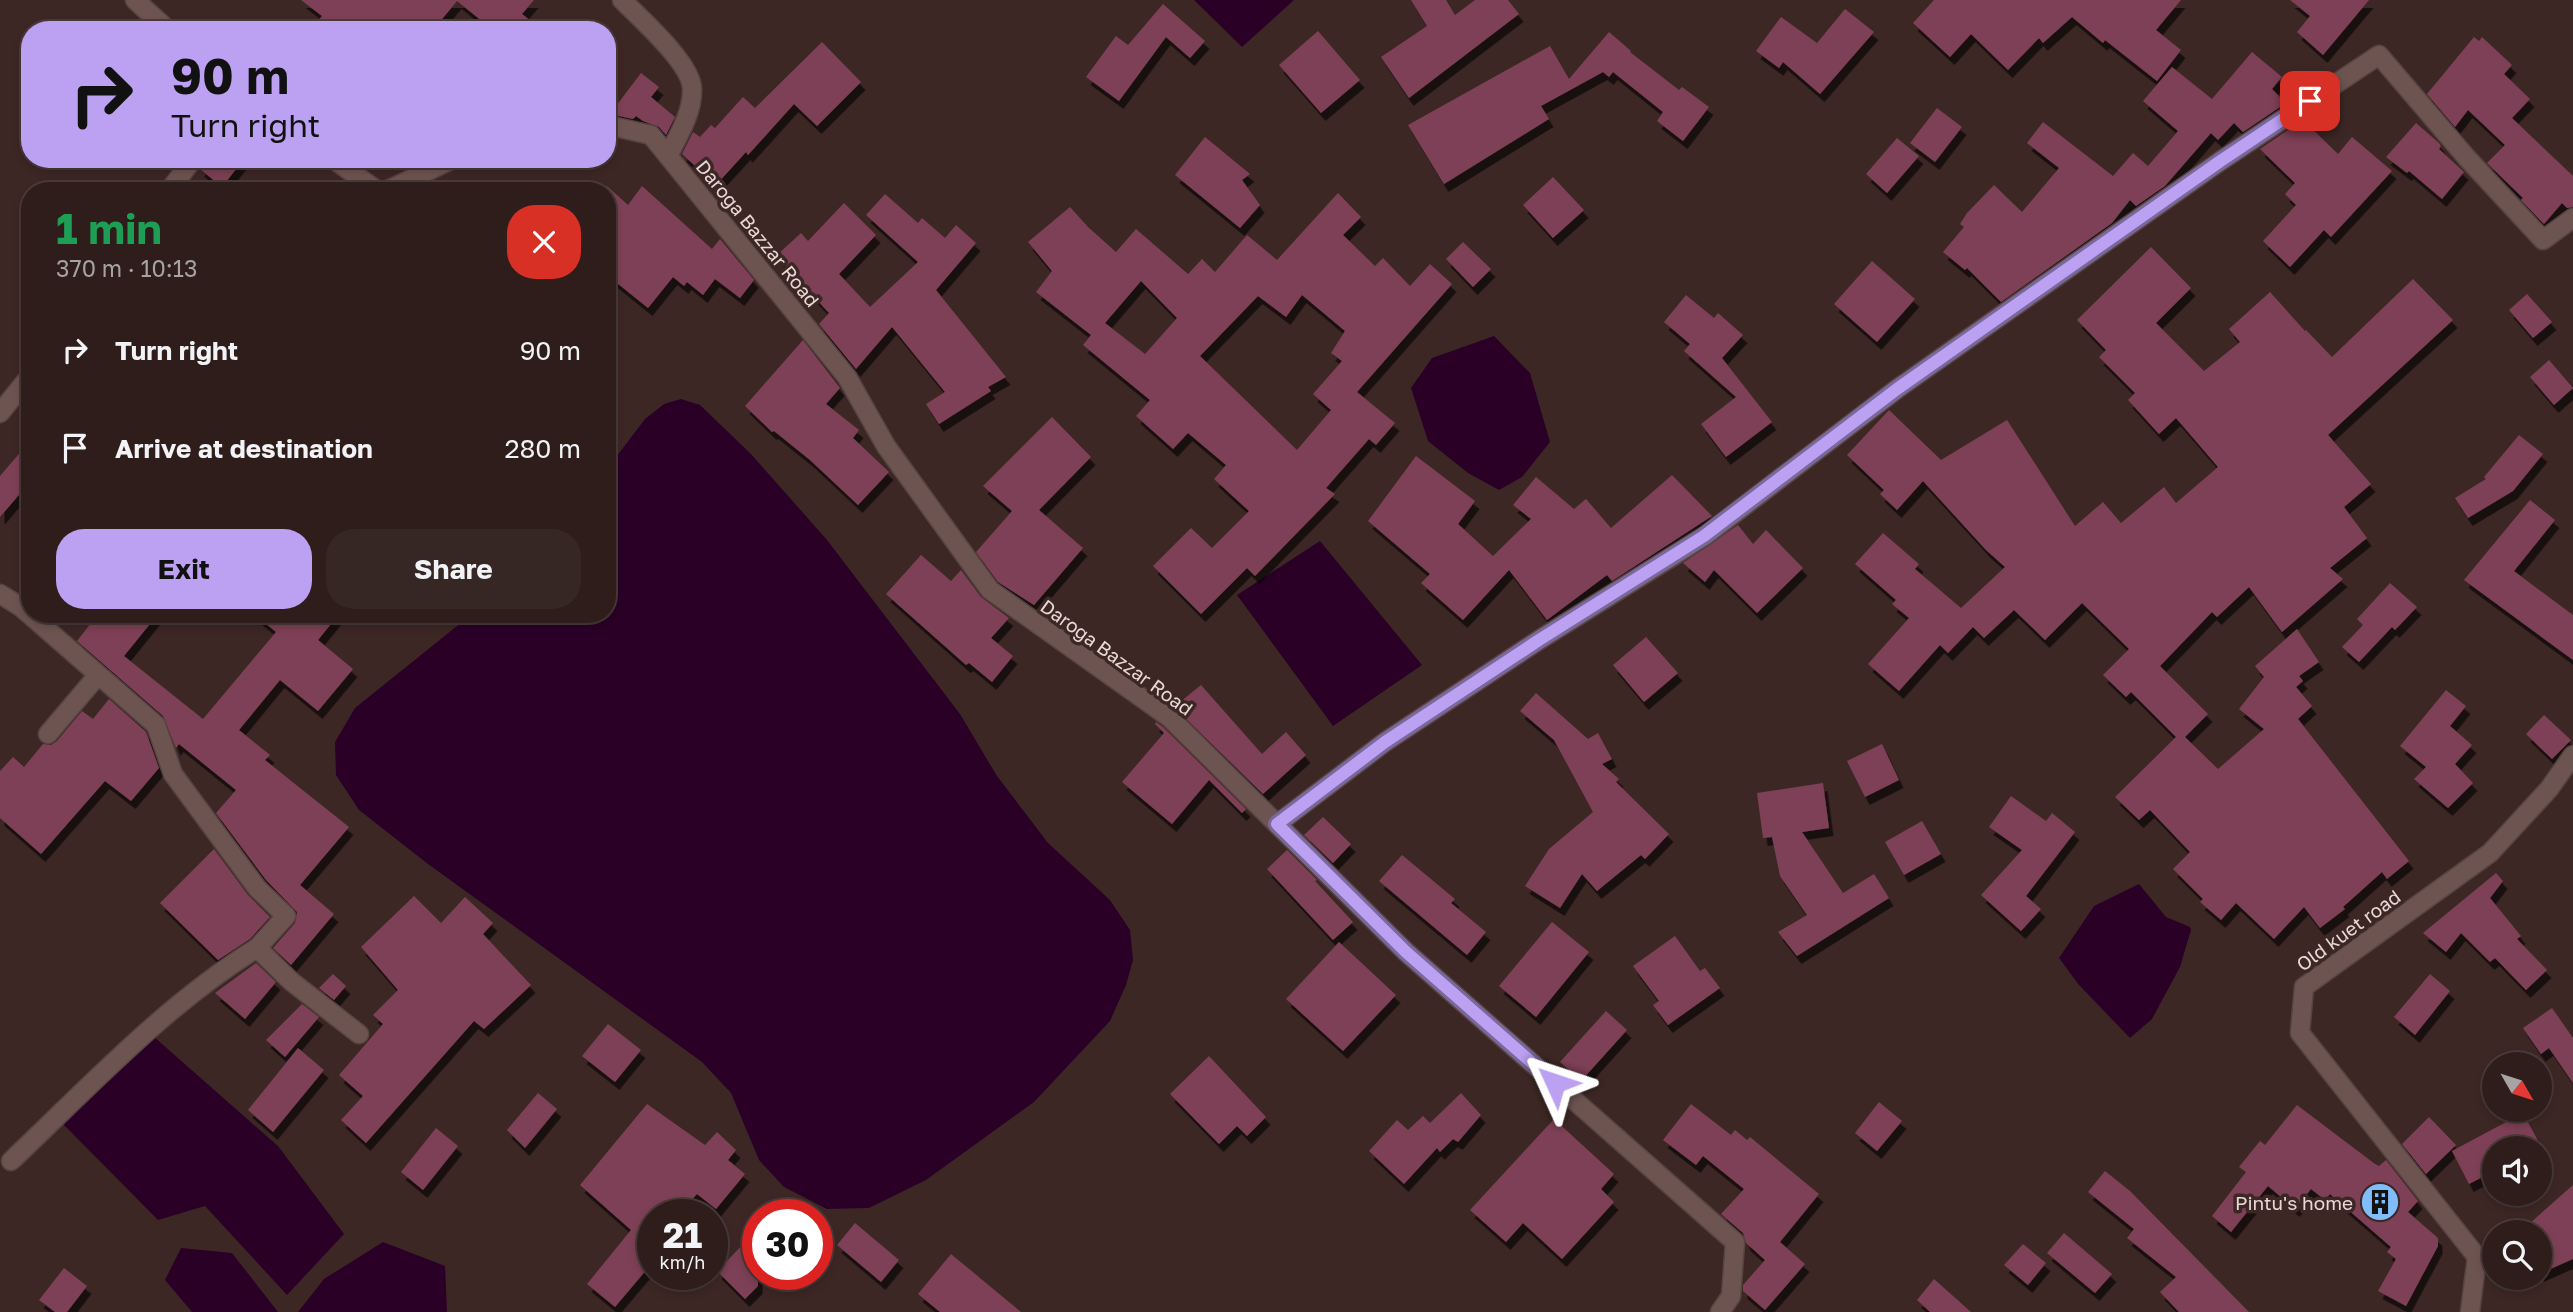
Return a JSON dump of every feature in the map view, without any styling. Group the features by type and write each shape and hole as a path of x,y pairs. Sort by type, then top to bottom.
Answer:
{"street":[{"path":"135,0 158,21"},
{"path":"622,0 685,69 693,88 687,115 668,156"},
{"path":"1277,824 1385,742 1539,640 1704,536 1897,389 2219,162 2379,55 2467,158 2543,240 2573,218"},
{"name":"Daroga Bazzar Road","path":"616,127 651,135 847,377 886,446 989,590 1170,718 1406,952 1735,1242 1731,1296 1720,1312"},
{"path":"346,168 365,182"},
{"path":"405,182 434,168"},
{"path":"0,413 21,387"},
{"path":"0,594 21,607"},
{"path":"11,1161 144,1036 222,970 257,948 286,916 249,878 173,774 156,726 39,623"},
{"path":"48,734 99,675"},
{"name":"Old kuet road","path":"2470,1312 2477,1257 2300,1033 2304,987 2490,853 2549,789 2573,755"},
{"path":"257,948 292,982 359,1034"}],"shaded area":[{"path":"1194,0 1294,0 1242,47"},
{"path":"1494,336 1530,373 1550,442 1522,477 1499,490 1468,473 1428,441 1411,388 1432,358"},
{"path":"681,399 700,405 751,454 827,540 960,714 997,776 1048,843 1110,900 1130,930 1133,960 1126,985 1110,1021 1034,1102 926,1180 869,1208 833,1209 833,1199 807,1199 784,1187 759,1160 731,1093 702,1062 428,864 359,810 336,775 335,742 355,708 461,623 616,623 616,457 645,419 664,404"},
{"path":"1320,541 1422,665 1333,726 1237,595"},
{"path":"2139,884 2166,917 2190,927 2191,930 2180,967 2152,1019 2130,1038 2079,985 2059,958 2094,906"},
{"path":"153,1036 278,1146 344,1234 287,1295 205,1206 158,1220 63,1124"},
{"path":"383,1242 445,1266 447,1312 298,1312 324,1279"},
{"path":"181,1248 232,1253 278,1312 192,1312 165,1280"}],"building":[{"path":"301,0 534,0 522,14 531,21 482,21 457,1 440,21 318,21 322,16"},
{"path":"1411,0 1446,0 1455,15 1475,0 1508,0 1519,14 1409,98 1381,57 1427,26"},
{"path":"1934,0 2181,0 2156,30 2181,50 2157,81 2105,40 2103,43 2072,17 2043,43 2039,38 2008,70 1971,34 1950,57 1913,23"},
{"path":"2290,0 2369,0 2323,55 2297,32 2310,16"},
{"path":"1163,4 1205,41 1190,58 1166,37 1119,101 1086,77 1116,36 1128,45"},
{"path":"1845,9 1874,32 1820,94 1783,62 1779,68 1756,51 1781,17 1817,43"},
{"path":"1318,31 1360,80 1321,113 1279,65"},
{"path":"1609,32 1679,90 1682,87 1709,107 1683,141 1657,121 1663,112 1613,72 1609,77 1603,72 1541,106 1549,119 1444,184 1408,125 1550,46 1569,79"},
{"path":"2474,37 2479,41 2482,37 2512,65 2504,74 2530,99 2512,118 2573,176 2573,207 2567,208 2562,203 2544,224 2521,200 2523,198 2487,163 2505,145 2468,110 2455,127 2427,94"},
{"path":"822,42 861,82 817,126 794,104 748,155 746,152 716,185 682,154 693,132 700,137 711,125 715,128 743,97 755,108"},
{"path":"2252,52 2282,77 2272,89 2286,103 2243,132 2234,123 2218,140 2211,133 2165,186 2136,206 2130,200 2112,223 2001,302 1967,268 1965,270 1943,252 1964,227 1960,224 1967,213 1994,185 2022,212 2059,168 2027,143 2043,122 2113,176 2133,153 2148,166 2178,131 2143,101 2172,67 2212,99"},
{"path":"641,73 659,87 651,97 675,117 666,135 659,127 636,116 633,119 616,115 616,106"},
{"path":"1937,108 1962,127 1935,162 1910,143"},
{"path":"2303,120 2338,154 2352,137 2392,171 2331,237 2324,230 2290,267 2263,241 2296,205 2285,194 2295,183 2260,149"},
{"path":"2416,123 2439,143 2439,149 2464,172 2442,199 2409,171 2407,173 2386,157"},
{"path":"1205,137 1250,174 1242,180 1260,205 1240,228 1175,175"},
{"path":"1897,138 1919,156 1887,193 1866,174"},
{"path":"237,168 226,182 216,182 200,169"},
{"path":"1553,177 1584,210 1553,238 1523,205"},
{"path":"642,186 712,249 720,239 754,280 740,298 715,279 703,295 687,282 684,286 673,277 648,308 616,282 616,194 628,205"},
{"path":"1338,193 1361,217 1343,235 1375,266 1383,258 1410,286 1430,264 1452,284 1357,392 1395,423 1376,445 1369,439 1326,488 1335,494 1255,576 1247,568 1201,614 1153,566 1191,528 1212,548 1249,511 1214,479 1226,465 1188,433 1173,449 1136,416 1150,400 1083,345 1091,335 1036,292 1052,271 1028,242 1070,207 1116,252 1136,229 1188,274 1202,259 1215,272 1247,235 1277,260","holes":["1141,281 1177,318 1145,354 1105,323","1302,295 1345,331 1331,353 1342,361 1313,394 1331,410 1297,450 1200,356 1258,296 1286,317"]},
{"path":"885,194 918,223 922,218 945,238 956,225 976,243 936,290 1006,377 988,387 991,391 939,424 926,404 945,392 892,327 856,369 819,324 829,313 776,256 801,233 808,241 844,203 876,235 839,274 870,307 918,262 866,215"},
{"path":"1463,242 1491,269 1473,287 1446,259"},
{"path":"2151,247 2191,288 2156,323 2204,371 2240,342 2229,329 2270,292 2332,357 2413,279 2453,320 2328,435 2371,484 2344,507 2367,538 2330,568 2343,579 2282,632 2249,587 2217,617 2212,612 2160,666 2208,714 2185,737 2218,769 2264,729 2239,709 2264,677 2255,666 2297,629 2319,662 2299,676 2303,681 2296,687 2312,706 2298,719 2409,861 2387,879 2382,872 2343,907 2345,909 2320,928 2304,907 2274,939 2236,903 2221,920 2200,902 2203,899 2173,869 2190,852 2150,810 2139,820 2115,797 2176,737 2131,692 2126,697 2103,675 2129,649 2082,603 2045,640 2014,610 1984,638 1973,627 1948,653 1940,645 1899,691 1868,664 1909,618 1892,604 1896,600 1855,564 1883,533 1919,564 1915,569 1961,608 2005,567 1923,481 1897,510 1880,494 1884,490 1847,455 1889,410 1941,460 2007,420 2075,526 2103,502 2121,523 2164,487 2176,503 2218,467 2176,418 2159,434 2128,400 2135,393 2099,357 2106,350 2077,320"},
{"path":"1872,261 1915,299 1877,342 1834,304"},
{"path":"2527,294 2552,322 2533,338 2509,310"},
{"path":"1686,295 1714,318 1718,313 1743,335 1722,358 1772,422 1726,457 1701,424 1736,397 1684,351 1690,344 1664,322"},
{"path":"803,340 840,388 826,404 859,430 853,438 889,472 858,505 810,460 772,432 745,406"},
{"path":"2549,360 2573,388 2554,405 2530,377"},
{"path":"1052,417 1091,457 1039,510 1083,548 1034,605 998,582 976,552 1012,511 983,486"},
{"path":"2519,435 2543,454 2513,491 2468,518 2455,498 2486,479 2484,477"},
{"path":"21,452 21,492 0,517 0,476"},
{"path":"1416,456 1475,501 1458,524 1493,556 1531,519 1513,505 1536,477 1574,509 1586,499 1611,528 1672,475 1712,516 1612,581 1607,575 1547,620 1509,570 1463,620 1421,583 1430,574 1368,521"},
{"path":"2530,500 2555,520 2514,571 2573,615 2573,660 2464,580"},
{"path":"1738,525 1753,544 1766,530 1803,568 1757,613 1714,570 1705,582 1683,563"},
{"path":"921,555 951,581 961,570 981,597 1009,618 991,638 1013,656 992,682 969,663 966,665 886,594"},
{"path":"2390,583 2417,607 2395,630 2392,627 2359,662 2342,647 2363,625 2357,619"},
{"path":"91,623 151,623 124,656 203,719 276,632 265,623 332,623 318,640 353,669 318,711 280,680 239,730 270,755 265,760 349,827 300,885 334,914 291,965 273,948 295,923 297,912 266,880 216,813 236,790 179,744 176,748 163,716 77,641"},
{"path":"1646,637 1678,673 1644,702 1613,665"},
{"path":"1201,685 1262,754 1286,732 1306,755 1263,794 1174,707"},
{"path":"2446,690 2466,706 2450,726 2472,745 2455,764 2473,783 2448,808 2414,779 2426,767 2400,746"},
{"path":"1536,693 1588,739 1598,733 1612,759 1602,764 1619,779 1616,782 1669,834 1645,859 1641,855 1597,891 1582,874 1560,908 1525,886 1549,849 1593,812 1554,740 1520,711"},
{"path":"109,699 146,732 159,768 131,801 105,781 41,854 0,818 0,771 13,757 24,767 43,744 51,745 57,741 82,711 93,719"},
{"path":"2544,715 2571,740 2552,759 2526,734"},
{"path":"1156,722 1246,809 1242,813 1209,780 1172,824 1122,782 1164,733"},
{"path":"1882,744 1899,780 1865,797 1847,761"},
{"path":"1823,783 1829,828 1802,832 1843,893 1874,874 1889,898 1797,956 1778,932 1807,915 1780,876 1772,837 1763,838 1757,793"},
{"path":"2011,796 2046,821 2052,813 2075,832 2026,896 2041,909 2021,931 1981,895 2022,850 1989,827"},
{"path":"1323,817 1351,844 1333,863 1304,835"},
{"path":"1922,821 1941,854 1904,875 1885,842"},
{"path":"214,849 248,895 270,917 250,939 218,960 160,903"},
{"path":"1287,850 1353,922 1333,940 1267,869"},
{"path":"1402,855 1455,899 1451,903 1486,932 1467,955 1379,881"},
{"path":"2496,873 2503,881 2490,898 2521,936 2517,939 2547,970 2526,990 2495,958 2490,962 2461,933 2446,952 2423,933"},
{"path":"414,896 441,923 465,897 493,923 483,934 531,985 484,1029 474,1021 366,1143 341,1120 363,1096 339,1075 383,1024 373,1015 398,990 361,947"},
{"path":"1552,922 1589,952 1536,1017 1499,986"},
{"path":"1675,936 1700,971 1705,968 1720,988 1668,1025 1653,1005 1659,1001 1633,966"},
{"path":"1339,942 1396,995 1343,1051 1286,999"},
{"path":"256,963 276,982 245,1019 215,993"},
{"path":"333,974 346,986 334,1000 319,988"},
{"path":"2430,974 2450,991 2415,1035 2394,1017"},
{"path":"302,1004 319,1017 285,1057 266,1040"},
{"path":"2552,1008 2573,1038 2573,1083 2549,1048 2540,1052 2523,1028"},
{"path":"1606,1011 1627,1030 1581,1081 1560,1062"},
{"path":"608,1024 641,1050 615,1082 582,1056"},
{"path":"298,1048 324,1070 273,1132 248,1110"},
{"path":"1209,1056 1266,1117 1247,1136 1237,1126 1219,1144 1170,1094"},
{"path":"538,1093 557,1109 525,1148 507,1130"},
{"path":"1461,1093 1481,1115 1458,1142 1453,1139 1440,1152 1437,1148 1404,1184 1369,1151 1397,1120 1408,1130 1423,1116 1430,1123"},
{"path":"1879,1102 1902,1121 1877,1151 1855,1133"},
{"path":"647,1104 705,1145 717,1132 736,1150 728,1160 745,1174 724,1199 703,1199 697,1194 692,1199 637,1199 637,1281 615,1307 587,1284 631,1230 580,1185"},
{"path":"1691,1104 1731,1135 1735,1130 1747,1140 1750,1137 1819,1194 1780,1242 1805,1264 1765,1310 1743,1291 1743,1285 1765,1260 1746,1243 1743,1233 1721,1214 1744,1189 1703,1156 1696,1165 1663,1140"},
{"path":"2297,1105 2375,1164 2379,1166 2386,1160 2418,1201 2408,1212 2438,1238 2438,1246 2406,1306 2378,1291 2396,1259 2387,1252 2391,1247 2330,1194 2325,1200 2311,1189 2295,1209 2268,1186 2231,1232 2212,1216 2246,1172 2239,1167 2260,1141 2265,1145"},
{"path":"2429,1117 2456,1145 2426,1174 2402,1144"},
{"path":"1554,1119 1614,1174 1601,1189 1614,1202 1562,1259 1523,1223 1506,1242 1470,1210"},
{"path":"2506,1122 2528,1122 2535,1136 2482,1136 2482,1177 2469,1184 2452,1151"},
{"path":"436,1128 458,1146 423,1190 401,1172"},
{"path":"2105,1171 2130,1191 2249,1312 2179,1312 2160,1292 2176,1277 2127,1238 2134,1229 2088,1192"},
{"path":"2573,1185 2573,1259 2552,1268 2552,1220 2534,1220"},
{"path":"855,1223 899,1260 881,1282 837,1245"},
{"path":"2064,1233 2112,1274 2095,1293 2047,1253"},
{"path":"2023,1244 2046,1263 2028,1285 2004,1265"},
{"path":"742,1245 742,1290 754,1290 745,1299 728,1282 728,1260"},
{"path":"951,1254 1021,1312 940,1312 918,1294"},
{"path":"64,1268 87,1286 67,1312 55,1312 39,1300"},
{"path":"1934,1279 1971,1312 1930,1312 1917,1300"}],"place":[{"name":"Pintu's home","path":"2380,1202"}],"route":[{"path":"1555,1083 1406,952 1277,824 1385,742 1539,640 1704,536 1897,389 2310,101"}]}
